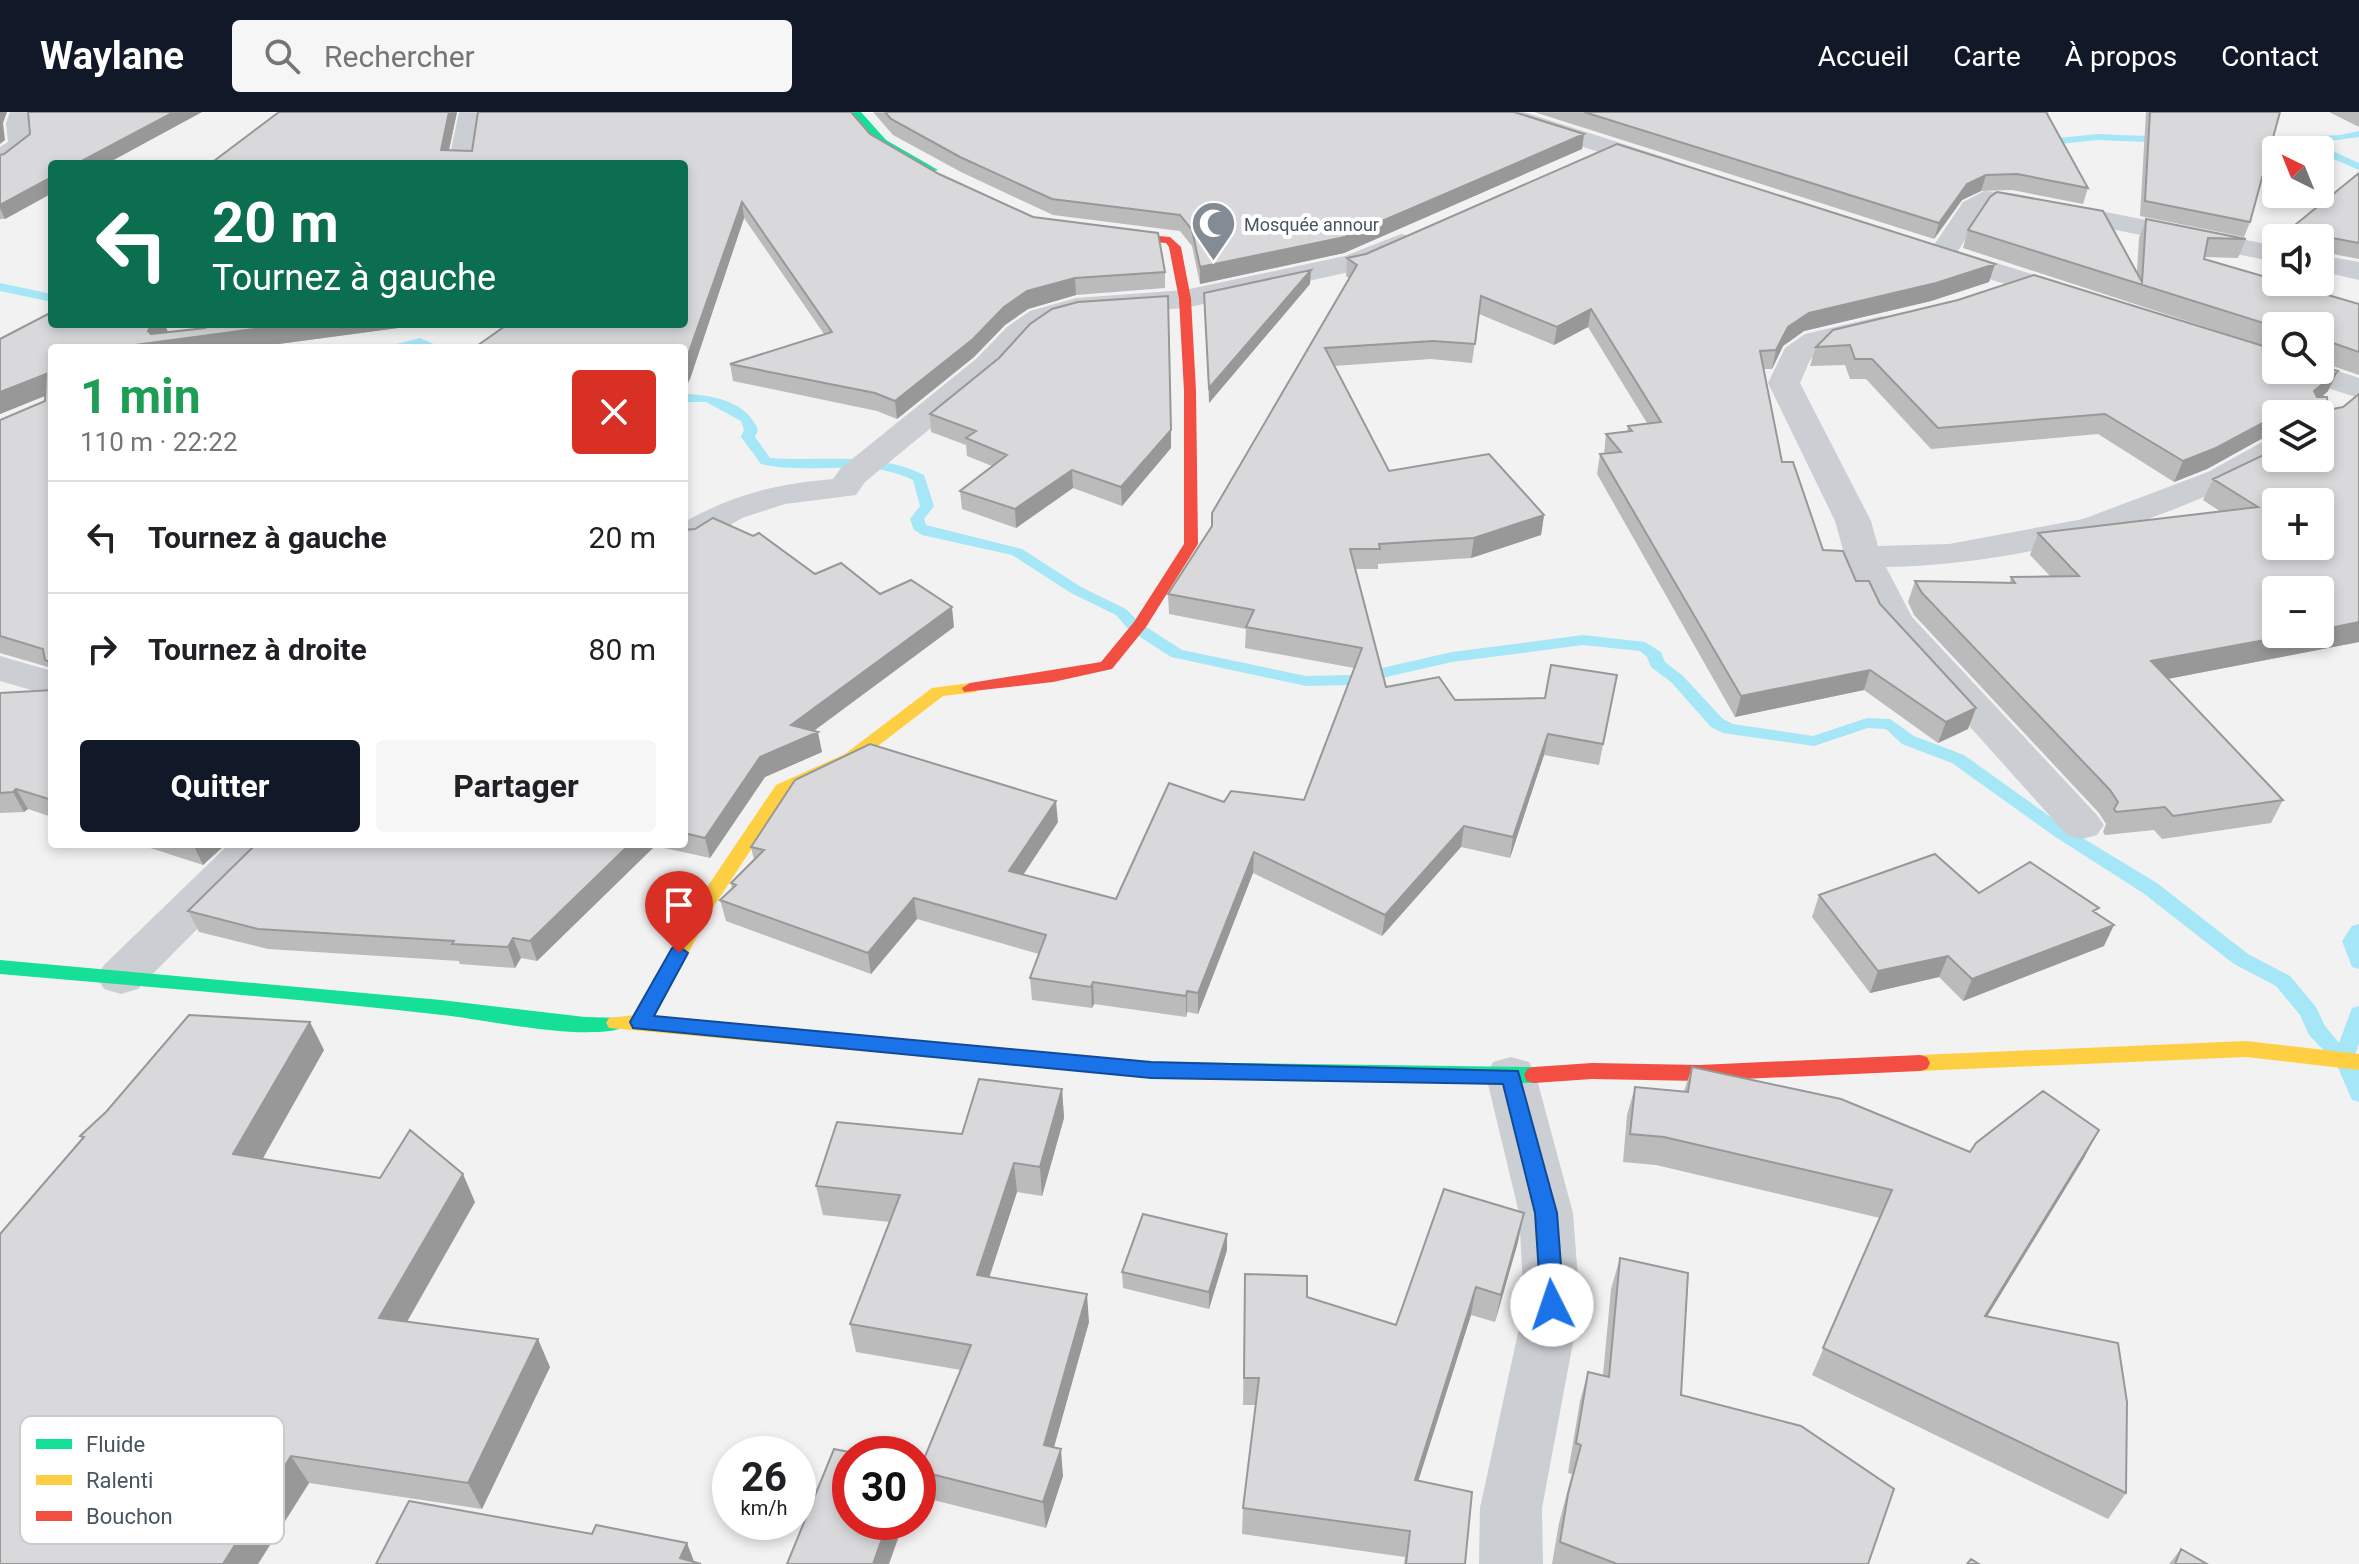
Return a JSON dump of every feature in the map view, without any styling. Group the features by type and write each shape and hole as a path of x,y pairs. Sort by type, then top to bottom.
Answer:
{"street":[{"path":"0,159 21,144 18,123 22,112"},
{"path":"462,160 471,112"},
{"path":"856,112 882,142 951,181"},
{"path":"1499,112 1685,172"},
{"path":"1576,164 1612,149"},
{"path":"1941,255 1972,208 1984,199 2011,201 2262,251"},
{"path":"688,535 730,511 780,494 844,488 853,475 987,366 1018,333 1041,317 1076,307 1185,299 1353,263 1433,228"},
{"path":"641,1022 704,907 782,789 851,758 938,692 1053,677 1106,666 1140,624 1191,544 1190,391 1185,299 1175,247 1170,240 1082,231"},
{"path":"1913,246 2100,305"},
{"path":"2334,266 2359,271"},
{"path":"1969,301 2026,282"},
{"path":"1913,318 1816,340 1796,355 1784,383 1853,521 1863,557 1895,622 2082,825"},
{"path":"2334,380 2358,388"},
{"path":"2334,407 2358,388"},
{"path":"1863,557 1949,555 2092,528 2220,479 2262,456"},
{"path":"0,668 48,683"},
{"path":"121,977 251,848"},
{"path":"0,967 441,1007 585,1025 641,1022 1151,1070 1511,1076 1592,1071 1700,1073 2246,1049 2359,1062"},
{"path":"1511,1076 1546,1213 1552,1305 1511,1508 1511,1564"}],"building":[{"path":"28,112 174,112 84,160 48,160 48,179 0,205 0,155 30,134"},
{"path":"279,112 449,112 441,150 472,151 478,112 851,112 870,134 939,174 1033,217 1158,233 1165,272 1075,278 1027,291 1004,307 973,339 895,401 875,393 730,364 832,332 742,202 688,355 688,344 480,344 502,328 688,328 688,160 215,160"},
{"path":"885,112 1514,112 1584,134 1345,237 1200,267 1192,230 1180,215 1052,199 960,157 891,119"},
{"path":"1584,112 2046,112 2088,188 2017,174 1986,175 1967,184 1939,223"},
{"path":"2150,112 2280,112 2273,136 2262,136 2262,178 2250,222 2145,201"},
{"path":"1617,144 1995,264 1936,283 1809,313 1788,327 1776,350 1760,351 1782,462 1793,462 1823,550 1843,551 1856,581 1869,581 1880,604 1976,708 1946,722 1870,670 1741,696 1600,454 1621,452 1606,434 1632,431 1628,426 1661,422 1591,309 1557,327 1481,296 1475,344 1433,341 1325,348 1389,471 1489,454 1544,515 1474,538 1379,544 1380,549 1350,549 1386,687 1439,677 1455,700 1545,698 1551,665 1617,675 1603,744 1548,734 1513,837 1464,826 1385,915 1254,852 1198,993 1187,991 1186,996 1093,982 1091,987 1030,978 1046,935 914,898 868,953 720,900 736,885 731,883 764,850 751,847 795,780 870,744 1056,801 1009,871 1116,899 1169,783 1224,802 1231,791 1304,800 1362,648 1246,627 1254,610 1168,594 1212,526 1212,513 1357,265 1347,258 1366,254"},
{"path":"2359,173 2359,243 2334,238 2334,224 2296,224 2316,208 2334,208 2334,193"},
{"path":"1997,192 2103,211 2142,282 2146,219 2246,239 2208,238 2204,259 2262,276 2262,296 2331,296 2359,304 2359,352 2334,343 2334,312 2262,312 2262,323 1968,230 1990,197"},
{"path":"1311,270 1209,388 1204,293"},
{"path":"2034,275 2262,346 2262,384 2322,384 2314,391 2317,397 2327,397 2327,400 2262,400 2262,423 2216,448 2183,461 2105,414 1938,428 1872,359 1855,359 1850,345 1816,347 1833,330 1958,300"},
{"path":"1168,296 1171,430 1121,487 1072,470 1015,509 960,491 1007,455 966,438 976,431 930,414 999,358 1030,324 1052,309 1078,302"},
{"path":"48,314 48,328 150,328 151,334 205,328 262,328 142,344 48,344 48,661 43,649 0,636 0,420 45,401 46,374 0,392 0,339"},
{"path":"2359,394 2359,622 2334,627 2334,576 2262,576 2262,640 2151,661 2283,800 2173,816 2165,807 2116,812 2114,809 2118,802 2110,790 1922,593 1915,581 2015,583 2011,577 2079,576 2038,533 2258,507 2213,479 2262,456 2262,472 2334,472 2334,409 2343,407"},
{"path":"713,518 753,536 759,533 815,574 841,563 880,594 911,580 952,607 791,725 818,732 760,757 705,838 688,834 688,530"},
{"path":"48,690 48,799 16,789 0,793 0,693"},
{"path":"252,848 626,848 530,941 513,938 508,947 258,929 188,911"},
{"path":"1935,854 1979,893 2030,862 2099,908 2093,911 2114,925 1972,979 1948,956 1878,971 1819,895"},
{"path":"189,1015 310,1022 233,1154 380,1178 410,1130 463,1174 379,1318 538,1339 468,1483 291,1456 284,1467 284,1416 20,1416 20,1544 236,1544 223,1564 0,1564 0,1234 84,1137 80,1136 106,1112"},
{"path":"1692,1067 1841,1099 1970,1152 1976,1143 2043,1091 2099,1130 1985,1316 2118,1343 2127,1402 2126,1493 1823,1348 1892,1190 1664,1137 1630,1134 1635,1087 1688,1092"},
{"path":"979,1079 1062,1089 1040,1167 1014,1163 977,1275 1087,1294 1044,1445 1061,1449 1043,1502 936,1475 936,1436 933,1436 971,1345 850,1324 900,1195 816,1186 837,1122 962,1134"},
{"path":"1444,1189 1524,1213 1501,1295 1476,1287 1415,1480 1472,1492 1465,1564 1406,1564 1410,1531 1243,1508 1259,1378 1244,1378 1245,1274 1307,1276 1307,1297 1396,1325"},
{"path":"1143,1214 1227,1234 1209,1292 1122,1272"},
{"path":"1620,1258 1688,1273 1681,1395 1801,1426 1894,1489 1868,1564 1617,1564 1560,1542 1581,1445 1576,1443 1588,1372 1609,1377"},
{"path":"832,1454 832,1540 882,1540 873,1564 787,1564 797,1540 816,1540 816,1493"},
{"path":"409,1501 592,1534 596,1525 687,1543 680,1558 701,1564 376,1564"},
{"path":"2181,1549 2207,1564 2175,1564"}],"waterway":[{"path":"2334,138 2359,134"},
{"path":"2039,143 2098,137 2169,140"},
{"path":"2251,142 2262,142"},
{"path":"2334,156 2359,167"},
{"path":"0,287 48,297"},
{"path":"244,328 265,344"},
{"path":"412,344 426,344"},
{"path":"688,398 708,398 747,419 751,430 748,437 766,461 872,464 904,470 919,478 927,506 917,519 919,527 927,532 1017,552 1076,590 1121,612 1134,626 1177,654 1306,681 1351,680 1452,657 1583,640 1645,647 1655,655 1657,664 1677,679 1717,723 1729,729 1814,741 1867,723 1890,724 1908,740 1958,759 2060,832 2150,888 2241,959 2283,981 2309,1012 2316,1030 2344,1058"},
{"path":"2359,931 2352,941 2359,962"},
{"path":"2344,1058 2359,1013"},
{"path":"2344,1058 2359,1094"}],"traffic: fast":[{"path":"856,112 882,142 933,170"},
{"path":"0,967 441,1007 585,1025 616,1023"},
{"path":"1004,1056 1151,1070 1534,1075"}],"traffic: slow":[{"path":"641,1022 704,907 782,789 851,758 938,692 970,688"},
{"path":"616,1023 641,1022 1004,1056"},
{"path":"1920,1063 2246,1049 2359,1062"}],"traffic: jam":[{"path":"970,688 1106,666 1140,624 1191,544 1190,391 1185,299 1175,247 1170,240 1100,234"},
{"path":"1534,1075 1592,1071 1700,1073 1920,1063"}],"place":[{"name":"Mosquée annour","path":"1213,263"}],"route":[{"path":"679,953 641,1022 1151,1070 1511,1076 1546,1213 1552,1305"}]}
